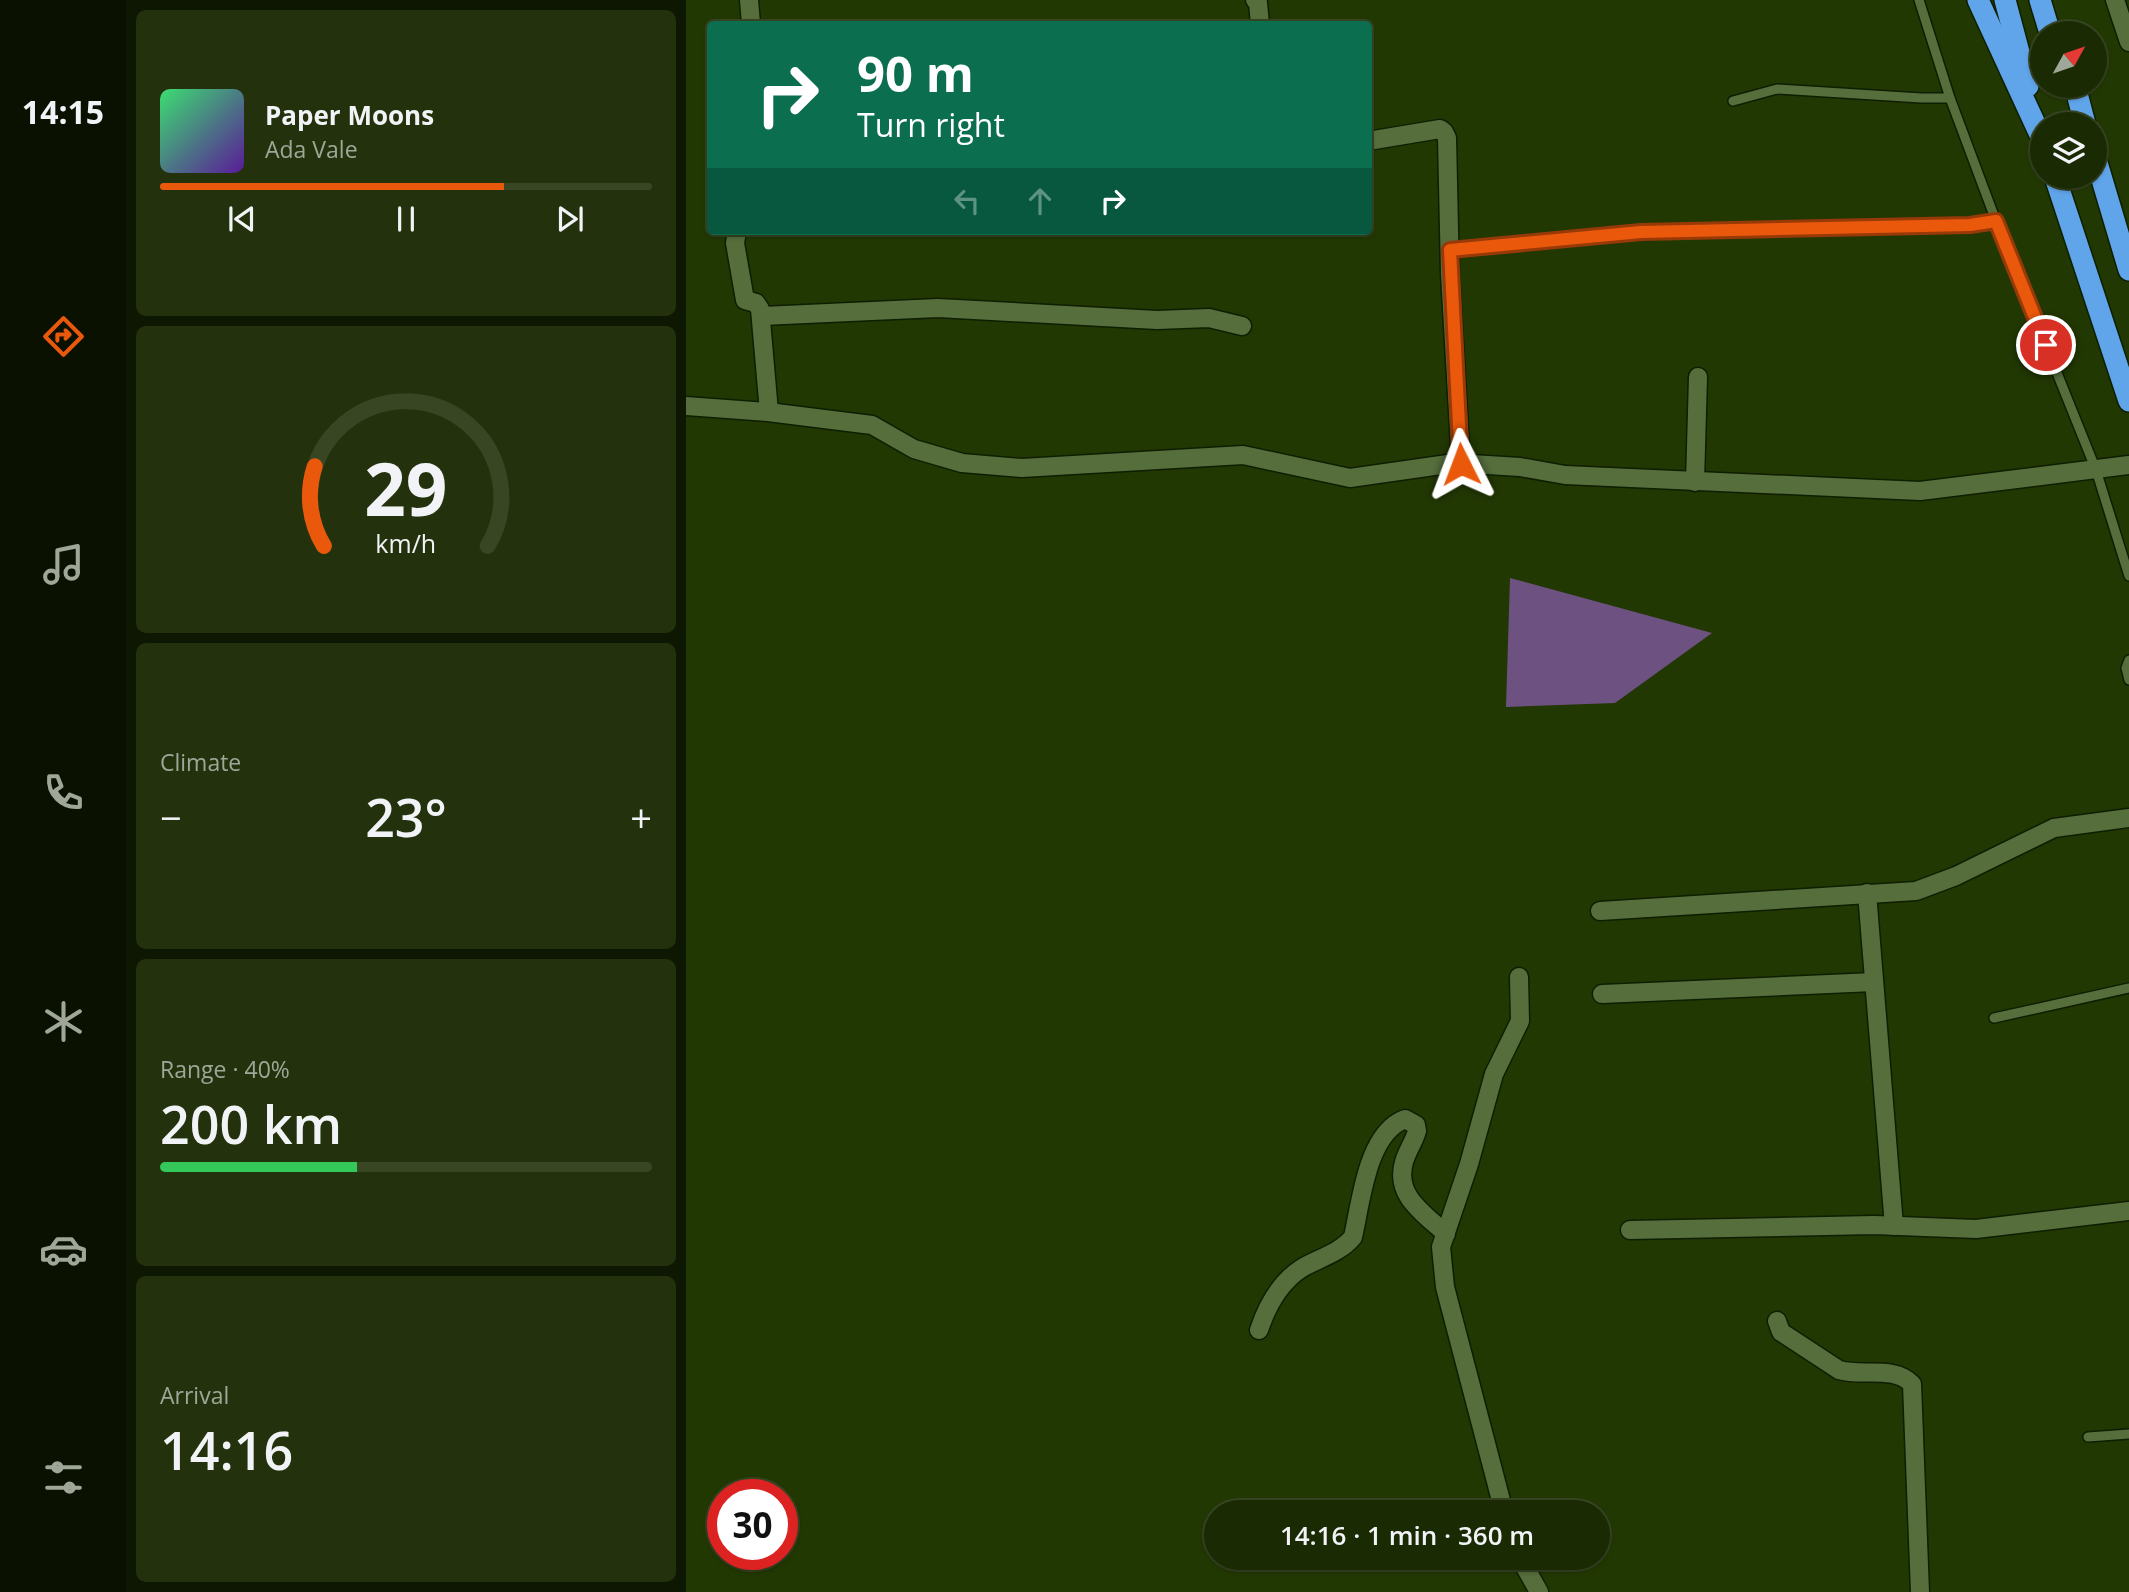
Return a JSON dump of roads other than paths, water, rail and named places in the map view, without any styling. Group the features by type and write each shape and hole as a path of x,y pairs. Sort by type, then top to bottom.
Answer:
{"highway":[{"path":"1978,0 2030,113"},
{"path":"2005,0 2035,112"},
{"path":"2040,0 2046,21"},
{"path":"2052,0 2057,21"},
{"path":"2059,189 2129,401"},
{"path":"2105,189 2129,270"}],"street":[{"path":"749,0 751,21"},
{"path":"1255,0 1260,21"},
{"path":"2115,0 2129,41"},
{"path":"1372,140 1440,129 1444,132 1450,159 1450,250 1461,464"},
{"path":"736,235 735,243 745,300 758,304 761,316 769,412"},
{"path":"761,316 938,308 1157,320 1209,318 1242,326"},
{"path":"1695,482 1698,377"},
{"path":"686,406 769,412 872,425 914,449 962,463 1022,467 1243,455 1350,478 1461,464 1520,467 1565,475 1920,491 2129,465"},
{"path":"1600,911 1916,891 1956,876 2054,828 2129,818"},
{"path":"1867,893 1894,1226"},
{"path":"1501,1500 1445,1287 1441,1247 1469,1164 1494,1074 1520,1020 1519,977"},
{"path":"1602,994 1874,982"},
{"path":"1258,1330 1275,1293 1299,1269 1346,1245 1353,1237 1370,1163 1381,1138 1394,1123 1405,1119 1416,1125 1418,1131 1403,1169 1401,1180 1405,1192 1410,1202 1446,1234"},
{"path":"1630,1230 1894,1226 1976,1229 2129,1211"},
{"path":"1777,1321 1781,1332 1839,1370 1849,1373 1890,1374 1902,1377 1912,1384 1920,1592"},
{"path":"1527,1570 1539,1592"}],"lane":[{"path":"1919,0 1950,97 1996,221 2096,470 2129,576"},
{"path":"1733,101 1777,89 1921,98 1950,97"},
{"path":"1450,250 1641,232 1970,225 1996,221"},
{"path":"2129,660 2126,668 2129,680"},
{"path":"1994,1018 2129,988"},
{"path":"2088,1437 2129,1434"}]}
